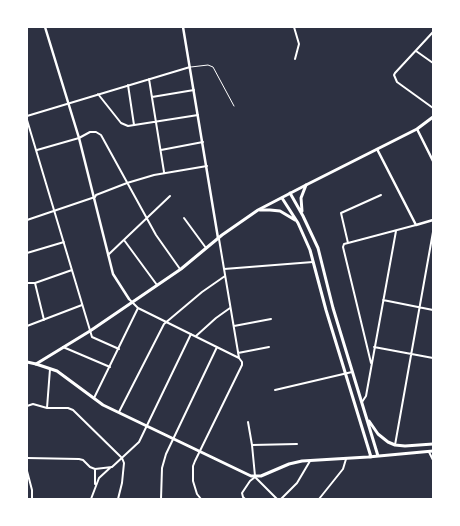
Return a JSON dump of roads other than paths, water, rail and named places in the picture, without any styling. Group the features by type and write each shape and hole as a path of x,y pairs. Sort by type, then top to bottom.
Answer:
{"main road":[{"path":"36,364 90,331 158,286 181,270 218,238 260,210 290,193 417,129 433,117"},
{"path":"303,216 300,202 306,185"},
{"path":"290,193 318,248 353,372 368,418 378,434 388,442 395,445 405,446 433,444"},
{"path":"282,198 298,223 310,250 326,310 371,457"},
{"path":"260,210 280,211 290,216 298,223"},
{"path":"27,362 50,368 72,381 103,405 255,477 302,460 346,459 433,451"},
{"path":"368,418 378,456"}],"street":[{"path":"45,27 79,138 95,197 113,274 129,299 138,308 239,358"},
{"path":"183,27 230,308 239,358 242,362 242,365 195,461 193,481 201,499"},
{"path":"294,27 299,44 295,59"},
{"path":"433,32 395,73 397,82 433,108"},
{"path":"416,51 433,63"},
{"path":"27,116 190,67"},
{"path":"149,79 164,172"},
{"path":"128,85 134,126"},
{"path":"152,97 194,90"},
{"path":"98,94 124,126 134,126 198,115"},
{"path":"27,120 92,337 119,349"},
{"path":"417,129 433,161"},
{"path":"37,150 79,138 90,132 96,132 101,135 147,220 181,270"},
{"path":"161,150 202,142"},
{"path":"377,149 416,225"},
{"path":"27,220 95,197 96,195 127,183 164,172 207,166"},
{"path":"348,243 341,213 381,194"},
{"path":"108,255 147,220 170,196"},
{"path":"184,218 206,248"},
{"path":"371,363 344,252 344,244 433,220"},
{"path":"362,402 366,396 396,231"},
{"path":"395,445 433,232"},
{"path":"124,240 158,286"},
{"path":"27,253 64,242"},
{"path":"224,269 313,262"},
{"path":"27,283 35,283 72,270"},
{"path":"119,412 166,321 202,292 225,276"},
{"path":"35,283 44,320"},
{"path":"383,300 433,310"},
{"path":"27,326 82,305"},
{"path":"94,398 138,308"},
{"path":"196,336 230,308"},
{"path":"234,326 271,319"},
{"path":"91,499 100,476 136,446 191,334"},
{"path":"161,499 162,468 166,454 217,347"},
{"path":"238,353 269,347"},
{"path":"374,347 433,358"},
{"path":"63,348 110,367"},
{"path":"47,408 50,368"},
{"path":"275,390 353,372"},
{"path":"27,406 32,404 47,408 68,408 73,410 122,458 124,463 122,483 118,499"},
{"path":"248,422 255,477 277,499"},
{"path":"252,445 297,444"},
{"path":"429,452 433,460"},
{"path":"27,458 80,459 95,469 112,467"},
{"path":"319,499 343,469 346,459"},
{"path":"281,499 297,483 311,460"},
{"path":"95,469 96,487"},
{"path":"27,471 32,490 32,499"},
{"path":"245,499 242,497 242,493 250,481 255,477"}],"lane":[{"path":"190,67 205,65 213,67 234,106"}]}
